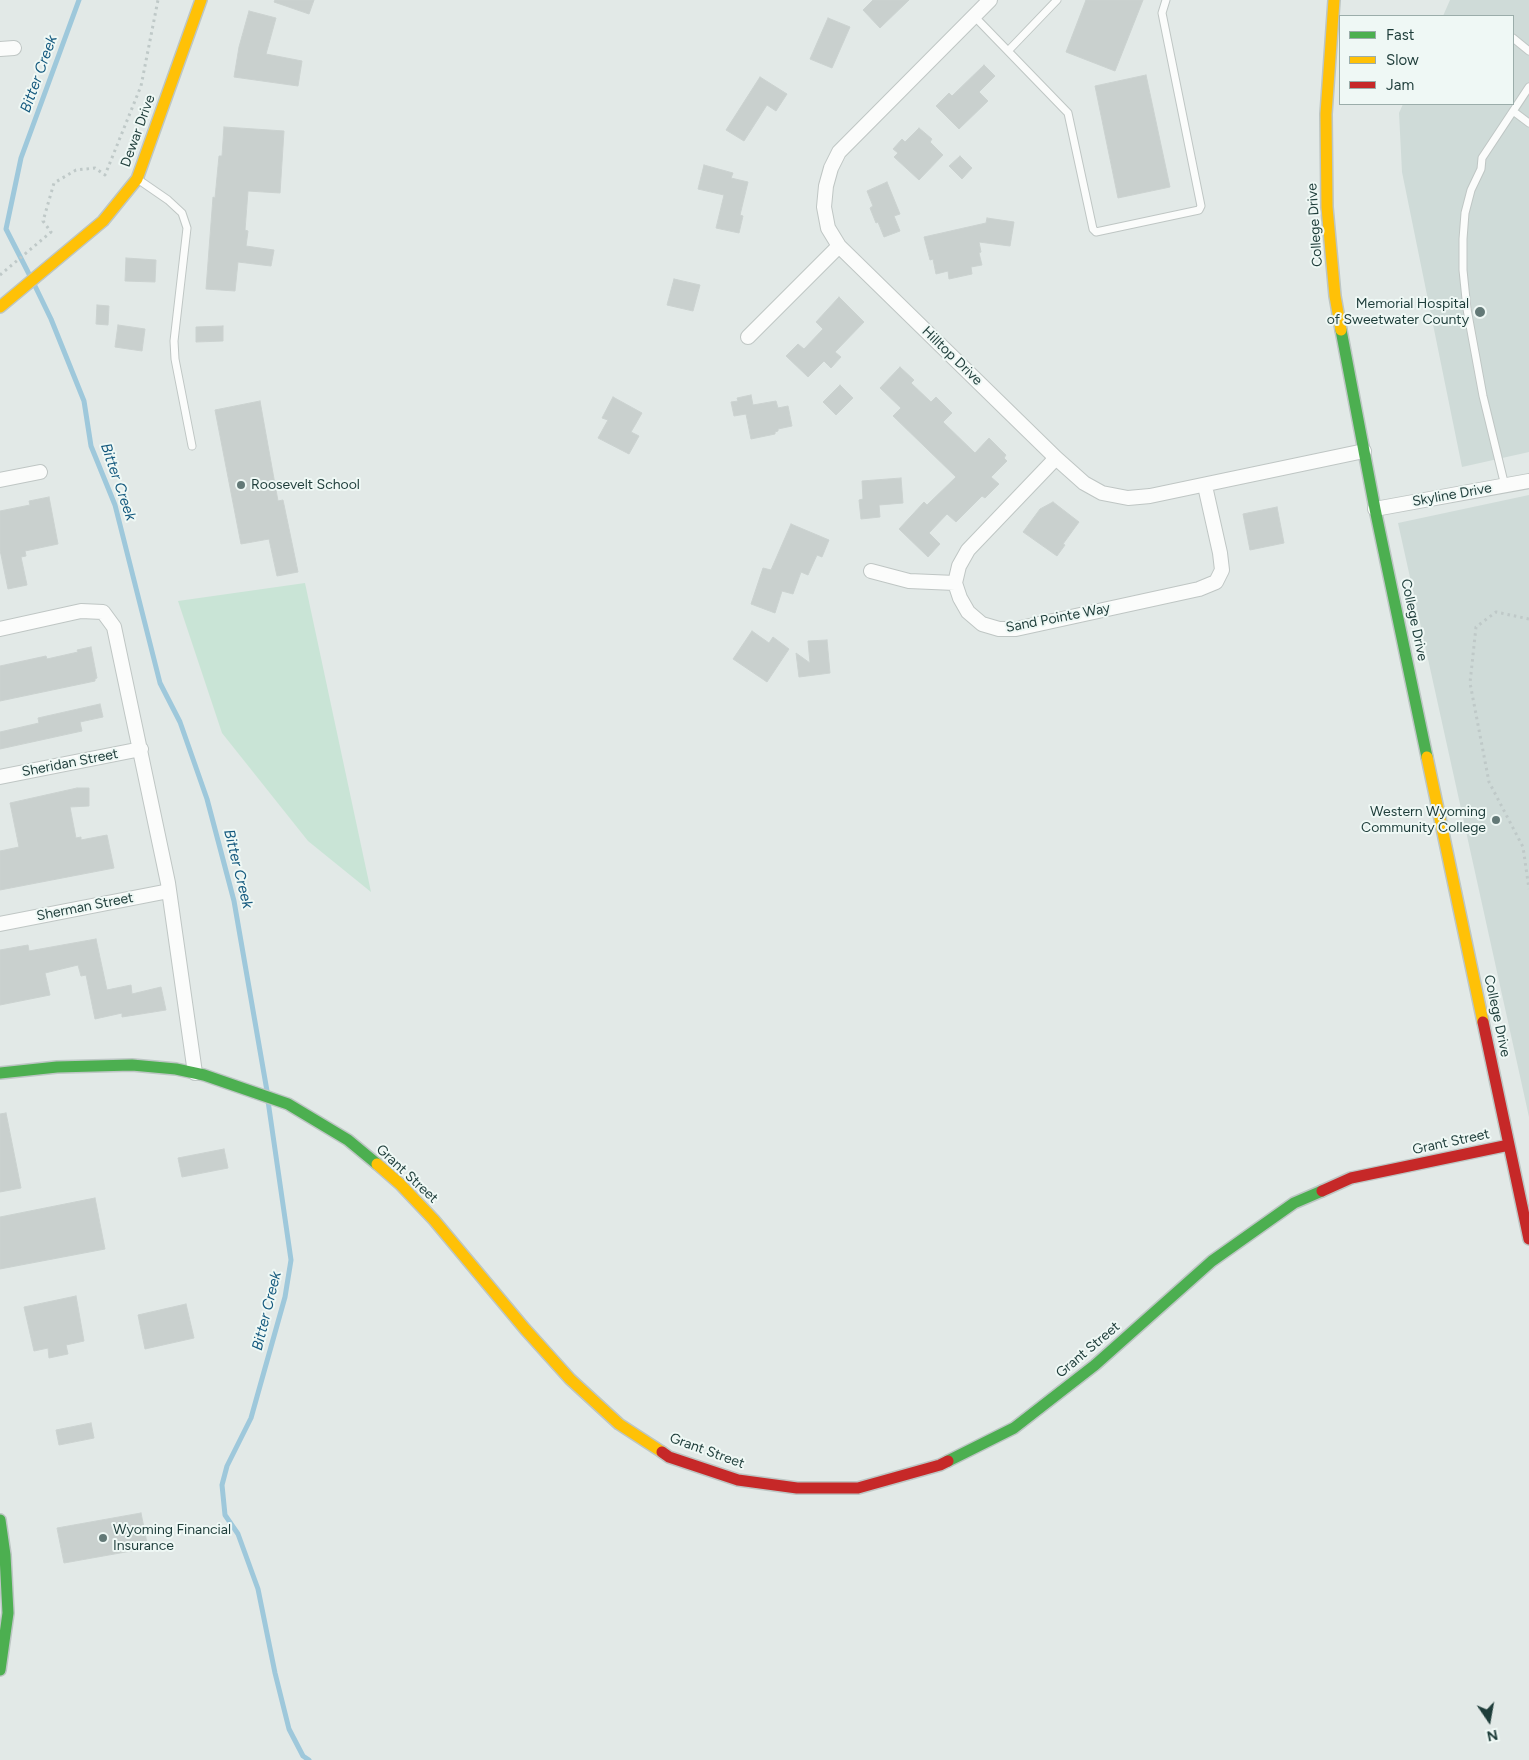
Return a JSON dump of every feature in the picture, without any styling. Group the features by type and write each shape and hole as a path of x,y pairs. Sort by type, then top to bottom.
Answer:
{"main road":[{"name":"Dewar Drive","path":"0,307 65,255 103,221 137,178 201,0"},
{"name":"College Drive","path":"1334,0 1326,114 1327,207 1335,296 1348,375 1375,509 1529,1239"},
{"name":"Grant Street","path":"0,1073 57,1067 132,1065 199,1074 288,1104 348,1140 400,1184 434,1220 524,1330 570,1380 619,1424 670,1457 738,1480 797,1488 858,1488 940,1465 1014,1428 1095,1366 1212,1261 1294,1203 1351,1178 1508,1145"},
{"path":"0,1520 5,1555 8,1614 0,1670"}],"street":[{"name":"Hilltop Drive","path":"990,0 839,152 831,168 826,186 824,207 828,228 839,246 1056,458 1084,483 1102,493 1128,498 1150,496 1205,486 1364,451"},
{"path":"748,337 839,246"},
{"path":"871,571 909,581 955,583 959,566 968,550 1056,458"},
{"path":"0,480 40,472"},
{"name":"Skyline Drive","path":"1375,509 1529,481"},
{"name":"Sand Pointe Way","path":"955,583 960,598 968,612 982,624 999,629 1016,629 1199,590 1216,582 1222,570 1205,486"},
{"path":"0,629 81,611 103,612 114,628 169,891 199,1074"},
{"name":"Sheridan Street","path":"0,777 141,750"},
{"name":"Sherman Street","path":"0,924 169,891"}],"lane":[{"path":"1008,51 1057,0"},
{"path":"974,16 1068,113 1093,229 1096,232 1199,210 1202,206 1162,13 1166,0"},
{"path":"1514,39 1529,51"},
{"path":"1505,486 1483,396 1467,309 1463,270 1463,239 1465,213 1471,190 1481,169 1482,158 1529,87"},
{"path":"1513,111 1529,123"},
{"path":"137,178 168,200 182,213 187,228 174,341 175,359 192,446"}],"path":[{"path":"0,275 51,232 43,221 54,183 76,170 95,168 105,176 141,86 158,0"},
{"path":"1529,619 1496,612 1476,628 1470,683 1490,782 1523,847 1529,889"}],"shaded area":[{"name":"Memorial Hospital of Sweetwater County","path":"1450,0 1529,0 1529,452 1462,467 1402,172 1399,113 1403,105 1514,105 1514,15 1443,15"},
{"name":"Western Wyoming Community College","path":"1529,495 1529,1117 1398,523"}],"green space":[{"path":"305,583 371,892 308,841 222,733 178,601"}],"building":[{"path":"275,0 314,0 309,14 274,2"},
{"path":"873,0 909,0 880,28 863,10"},
{"path":"1086,0 1143,0 1115,71 1066,52"},
{"path":"249,11 276,18 266,54 302,61 298,86 234,77 239,47"},
{"path":"828,18 850,27 832,68 810,59"},
{"path":"984,65 995,76 979,92 988,101 959,129 936,106 949,93 952,96"},
{"path":"1146,75 1170,187 1118,198 1095,86"},
{"path":"760,77 787,94 776,111 767,105 744,141 726,130"},
{"path":"224,127 284,131 280,193 248,191 245,230 248,231 246,246 274,250 271,266 238,262 235,291 206,289 213,197 215,198 219,156 222,156"},
{"path":"919,128 932,139 930,142 943,155 919,180 894,157 898,153 893,149 902,139 905,142"},
{"path":"960,156 972,168 962,179 949,166"},
{"path":"704,165 733,173 731,178 748,182 740,215 743,216 739,233 716,228 724,195 698,189"},
{"path":"887,182 900,214 894,216 900,231 884,237 870,208 873,206 867,191"},
{"path":"987,218 1014,222 1010,246 979,242 982,265 971,267 972,274 949,279 948,271 936,274 933,259 930,260 924,237 986,223"},
{"path":"126,258 156,260 155,282 125,281"},
{"path":"674,279 700,285 693,311 667,305"},
{"path":"839,297 864,322 835,352 841,357 831,368 824,361 808,377 786,356 798,344 804,349 823,329 816,322"},
{"path":"97,305 109,306 108,325 96,324"},
{"path":"118,325 145,329 142,351 115,347"},
{"path":"223,326 223,341 196,342 196,327"},
{"path":"900,367 914,380 911,383 931,402 936,397 952,413 943,422 975,453 989,438 1006,455 1004,458 1007,461 991,477 999,484 985,498 982,496 956,522 947,514 929,533 940,544 928,557 899,529 924,502 927,505 956,477 893,416 901,408 880,388"},
{"path":"840,385 853,398 836,415 823,402"},
{"path":"751,395 753,405 776,401 778,408 788,406 792,426 778,429 775,434 751,439 746,414 734,416 731,402 738,401 737,398"},
{"path":"613,397 642,413 631,432 639,436 629,454 598,438 608,420 602,418"},
{"path":"260,401 278,501 283,500 298,572 277,576 269,539 241,544 215,410"},
{"path":"901,478 903,503 879,505 880,517 861,519 859,500 863,499 862,481"},
{"path":"49,497 58,544 25,551 26,556 21,557 27,585 8,589 0,550 0,511 30,505 29,501"},
{"path":"1053,502 1079,522 1057,556 1023,532 1040,509"},
{"path":"1277,507 1284,543 1250,550 1243,514"},
{"path":"791,524 829,540 822,557 817,555 808,575 801,572 793,594 782,591 775,613 751,604 763,568 771,570"},
{"path":"752,631 769,643 773,637 789,649 767,682 733,659"},
{"path":"827,640 830,673 799,677 796,653 810,663 808,641"},
{"path":"91,647 97,678 95,681 0,701 0,666 46,656 47,659"},
{"path":"100,704 103,717 80,722 82,731 0,749 0,732 39,723 38,718"},
{"path":"77,788 89,788 89,806 70,807 76,838 81,837 81,840 107,835 114,868 0,890 0,851 19,847 10,803"},
{"path":"96,939 107,990 131,985 132,994 161,987 166,1010 122,1017 122,1013 95,1019 86,975 81,976 78,965 45,973 50,995 0,1005 0,950 28,945 29,951"},
{"path":"6,1113 21,1188 0,1192 0,1114"},
{"path":"224,1149 228,1168 182,1177 178,1158"},
{"path":"95,1198 105,1249 0,1269 0,1217"},
{"path":"76,1296 84,1341 66,1345 68,1354 49,1358 48,1348 34,1351 24,1307"},
{"path":"186,1304 194,1338 145,1349 138,1315"},
{"path":"91,1423 94,1438 59,1445 56,1430"},
{"name":"Wyoming Financial Insurance","path":"141,1513 148,1548 64,1563 57,1528"}],"waterway":[{"name":"Bitter Creek","path":"30,276 6,229 21,158 79,0"},
{"name":"Bitter Creek","path":"35,286 51,319 84,401 91,446 115,505 160,683 180,722 207,799 234,901 267,1091"},
{"name":"Bitter Creek","path":"268,1101 291,1260 285,1297 251,1418 227,1466 222,1485 225,1515 238,1534 258,1589 275,1673 289,1729 303,1756 309,1760"}],"traffic: fast":[{"path":"1341,330 1375,509 1427,757"},
{"path":"0,1073 57,1067 132,1065 176,1069 204,1075 288,1104 348,1140 377,1164"},
{"path":"948,1461 1014,1428 1095,1365 1212,1261 1294,1203 1322,1191"},
{"path":"0,1520 5,1555 8,1613 0,1670"}],"traffic: slow":[{"path":"0,307 103,221 137,179 201,0"},
{"path":"1334,0 1326,114 1327,207 1335,296 1341,330"},
{"path":"1427,757 1483,1022"},
{"path":"377,1164 400,1184 434,1220 525,1329 570,1379 619,1424 662,1452"}],"traffic: jam":[{"path":"1483,1022 1529,1239"},
{"path":"1322,1191 1351,1178 1509,1145"},
{"path":"662,1452 669,1457 738,1480 797,1488 858,1488 940,1465 948,1461"}],"place":[{"name":"Memorial Hospital of Sweetwater County","path":"1480,312"},
{"name":"Roosevelt School","path":"241,485"},
{"name":"Western Wyoming Community College","path":"1496,820"},
{"name":"Wyoming Financial Insurance","path":"103,1538"}]}
